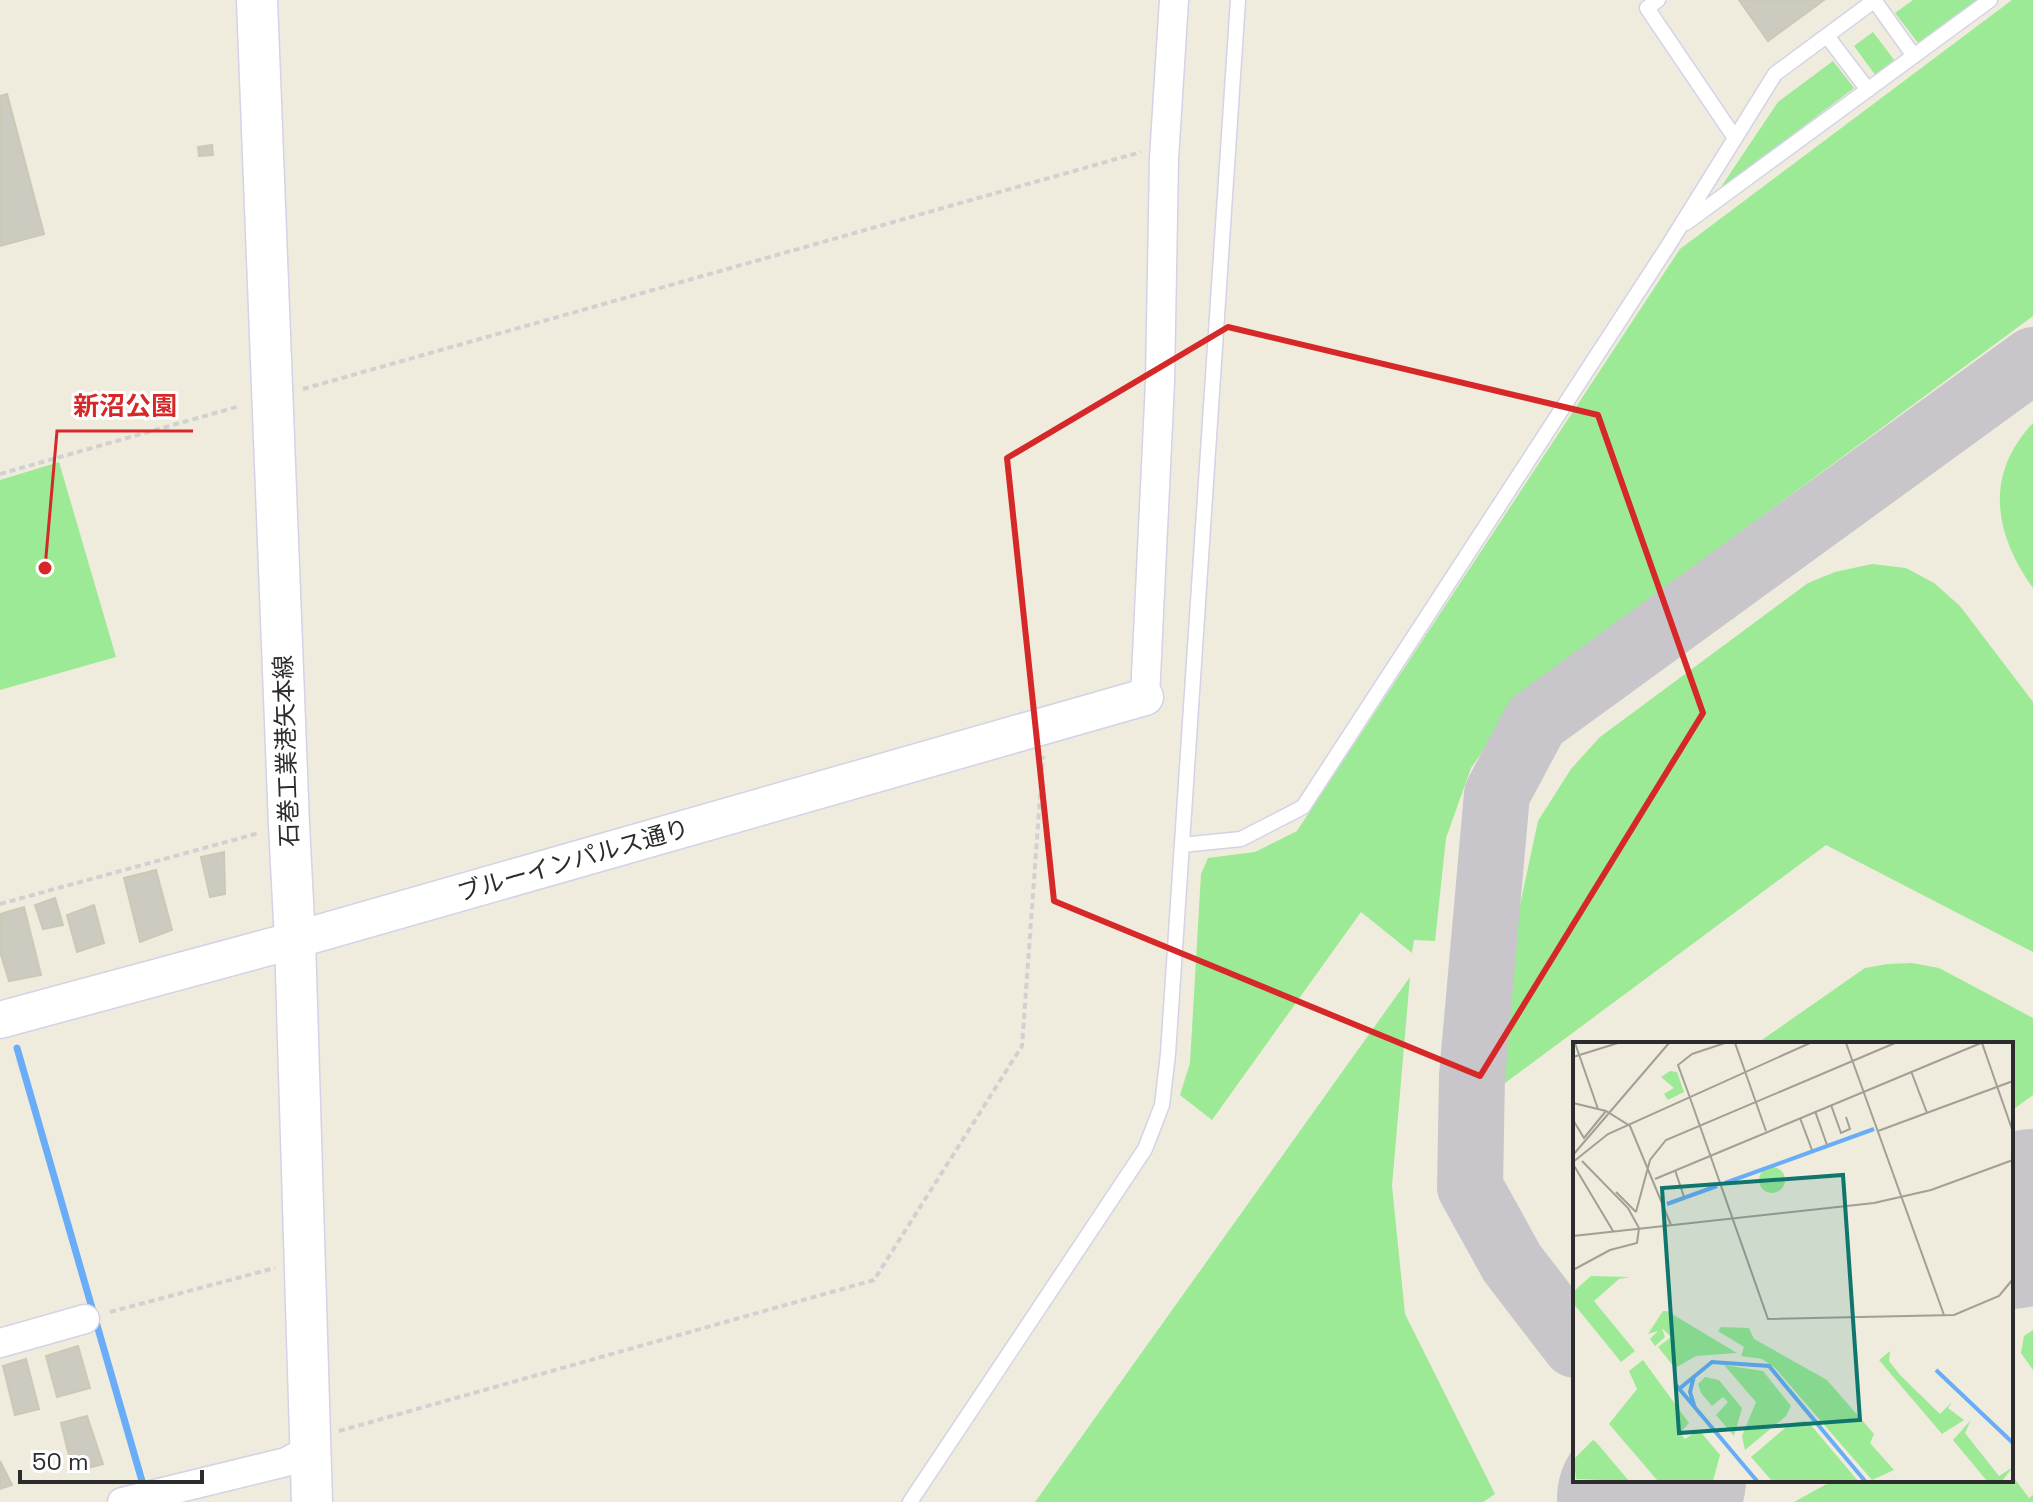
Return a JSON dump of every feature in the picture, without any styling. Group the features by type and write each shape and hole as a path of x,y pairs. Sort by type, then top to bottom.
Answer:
{"main road":[{"name":"石巻工業港矢本線","path":"257,0 295,940 312,1502"}],"street":[{"path":"1145,697 1160,382 1165,145 1174,0"},
{"name":"ブルーインパルス通り","path":"0,1020 295,940 1145,697"},
{"path":"0,1343 95,1316"},
{"path":"138,1498 286,1462 310,1449"}],"lane":[{"path":"910,1502 1145,1149 1162,1105 1168,1054 1238,0"},
{"path":"1658,0 1647,8 1735,138"},
{"path":"1182,845 1241,839 1303,807 1679,228 1775,74 1874,0 1914,56"},
{"path":"1679,228 1990,0"},
{"path":"1827,36 1868,90"}],"path":[{"path":"0,474 1165,145"},
{"path":"310,1449 340,1431 874,1280 1022,1046 1045,725"},
{"path":"0,904 289,825"},
{"path":"95,1316 305,1260"}],"highlighted area":[{"path":"1228,327 1598,415 1703,713 1480,1076 1054,901 1007,458"}],"green space":[{"path":"1913,0 1978,0 1919,44 1895,13"},
{"path":"2012,0 2033,0 2033,316 1554,670 1513,708 1471,768 1446,838 1435,941 1414,940 1412,953 1361,912 1212,1120 1180,1095 1190,1063 1201,874 1208,858 1255,852 1297,831 1680,249"},
{"path":"1873,32 1895,61 1876,76 1854,46"},
{"path":"1833,61 1854,88 1719,190 1778,102"},
{"path":"2033,423 2033,588 2010,547 2000,505 2001,484 2007,463 2017,443"},
{"path":"59,462 116,657 0,690 0,480"},
{"path":"1872,564 1906,568 1934,583 1960,606 2033,702 2033,952 1826,845 1497,1089 1510,952 1538,821 1571,769 1600,737 1808,583 1835,572"},
{"path":"1912,963 1939,968 2033,1018 2033,1095 2013,1110 2013,1042 1759,1042 1865,968"},
{"path":"1410,977 1392,1186 1405,1314 1495,1494 1483,1502 1035,1502"},
{"path":"2033,1330 2033,1370 2021,1353 2024,1336"},
{"path":"2013,1477 2029,1498 2033,1495 2033,1502 1794,1502 1830,1482 2013,1482"}],"building":[{"path":"1739,0 1824,0 1768,41"},
{"path":"7,94 44,234 0,246 0,96"},
{"path":"212,145 213,155 199,156 198,147"},
{"path":"224,852 225,894 210,897 201,857"},
{"path":"156,870 172,930 140,942 124,878"},
{"path":"55,898 63,925 43,929 35,905"},
{"path":"94,905 104,943 77,952 67,915"},
{"path":"24,907 41,975 9,981 0,952 0,914"},
{"path":"78,1346 90,1388 57,1397 46,1356"},
{"path":"26,1359 39,1409 15,1415 3,1366"},
{"path":"87,1416 103,1464 73,1472 61,1423"},
{"path":"0,1461 12,1485 0,1489"}],"waterway":[{"path":"17,1048 144,1488"}],"taxiway":[{"path":"1573,1342 1512,1263 1470,1187 1472,1076 1497,794 1536,721 2033,360"}],"runway":[{"path":"2013,1226 2033,1211"},
{"path":"1639,1498 1661,1482"}],"place":[{"name":"新沼公園","path":"45,568"}]}
